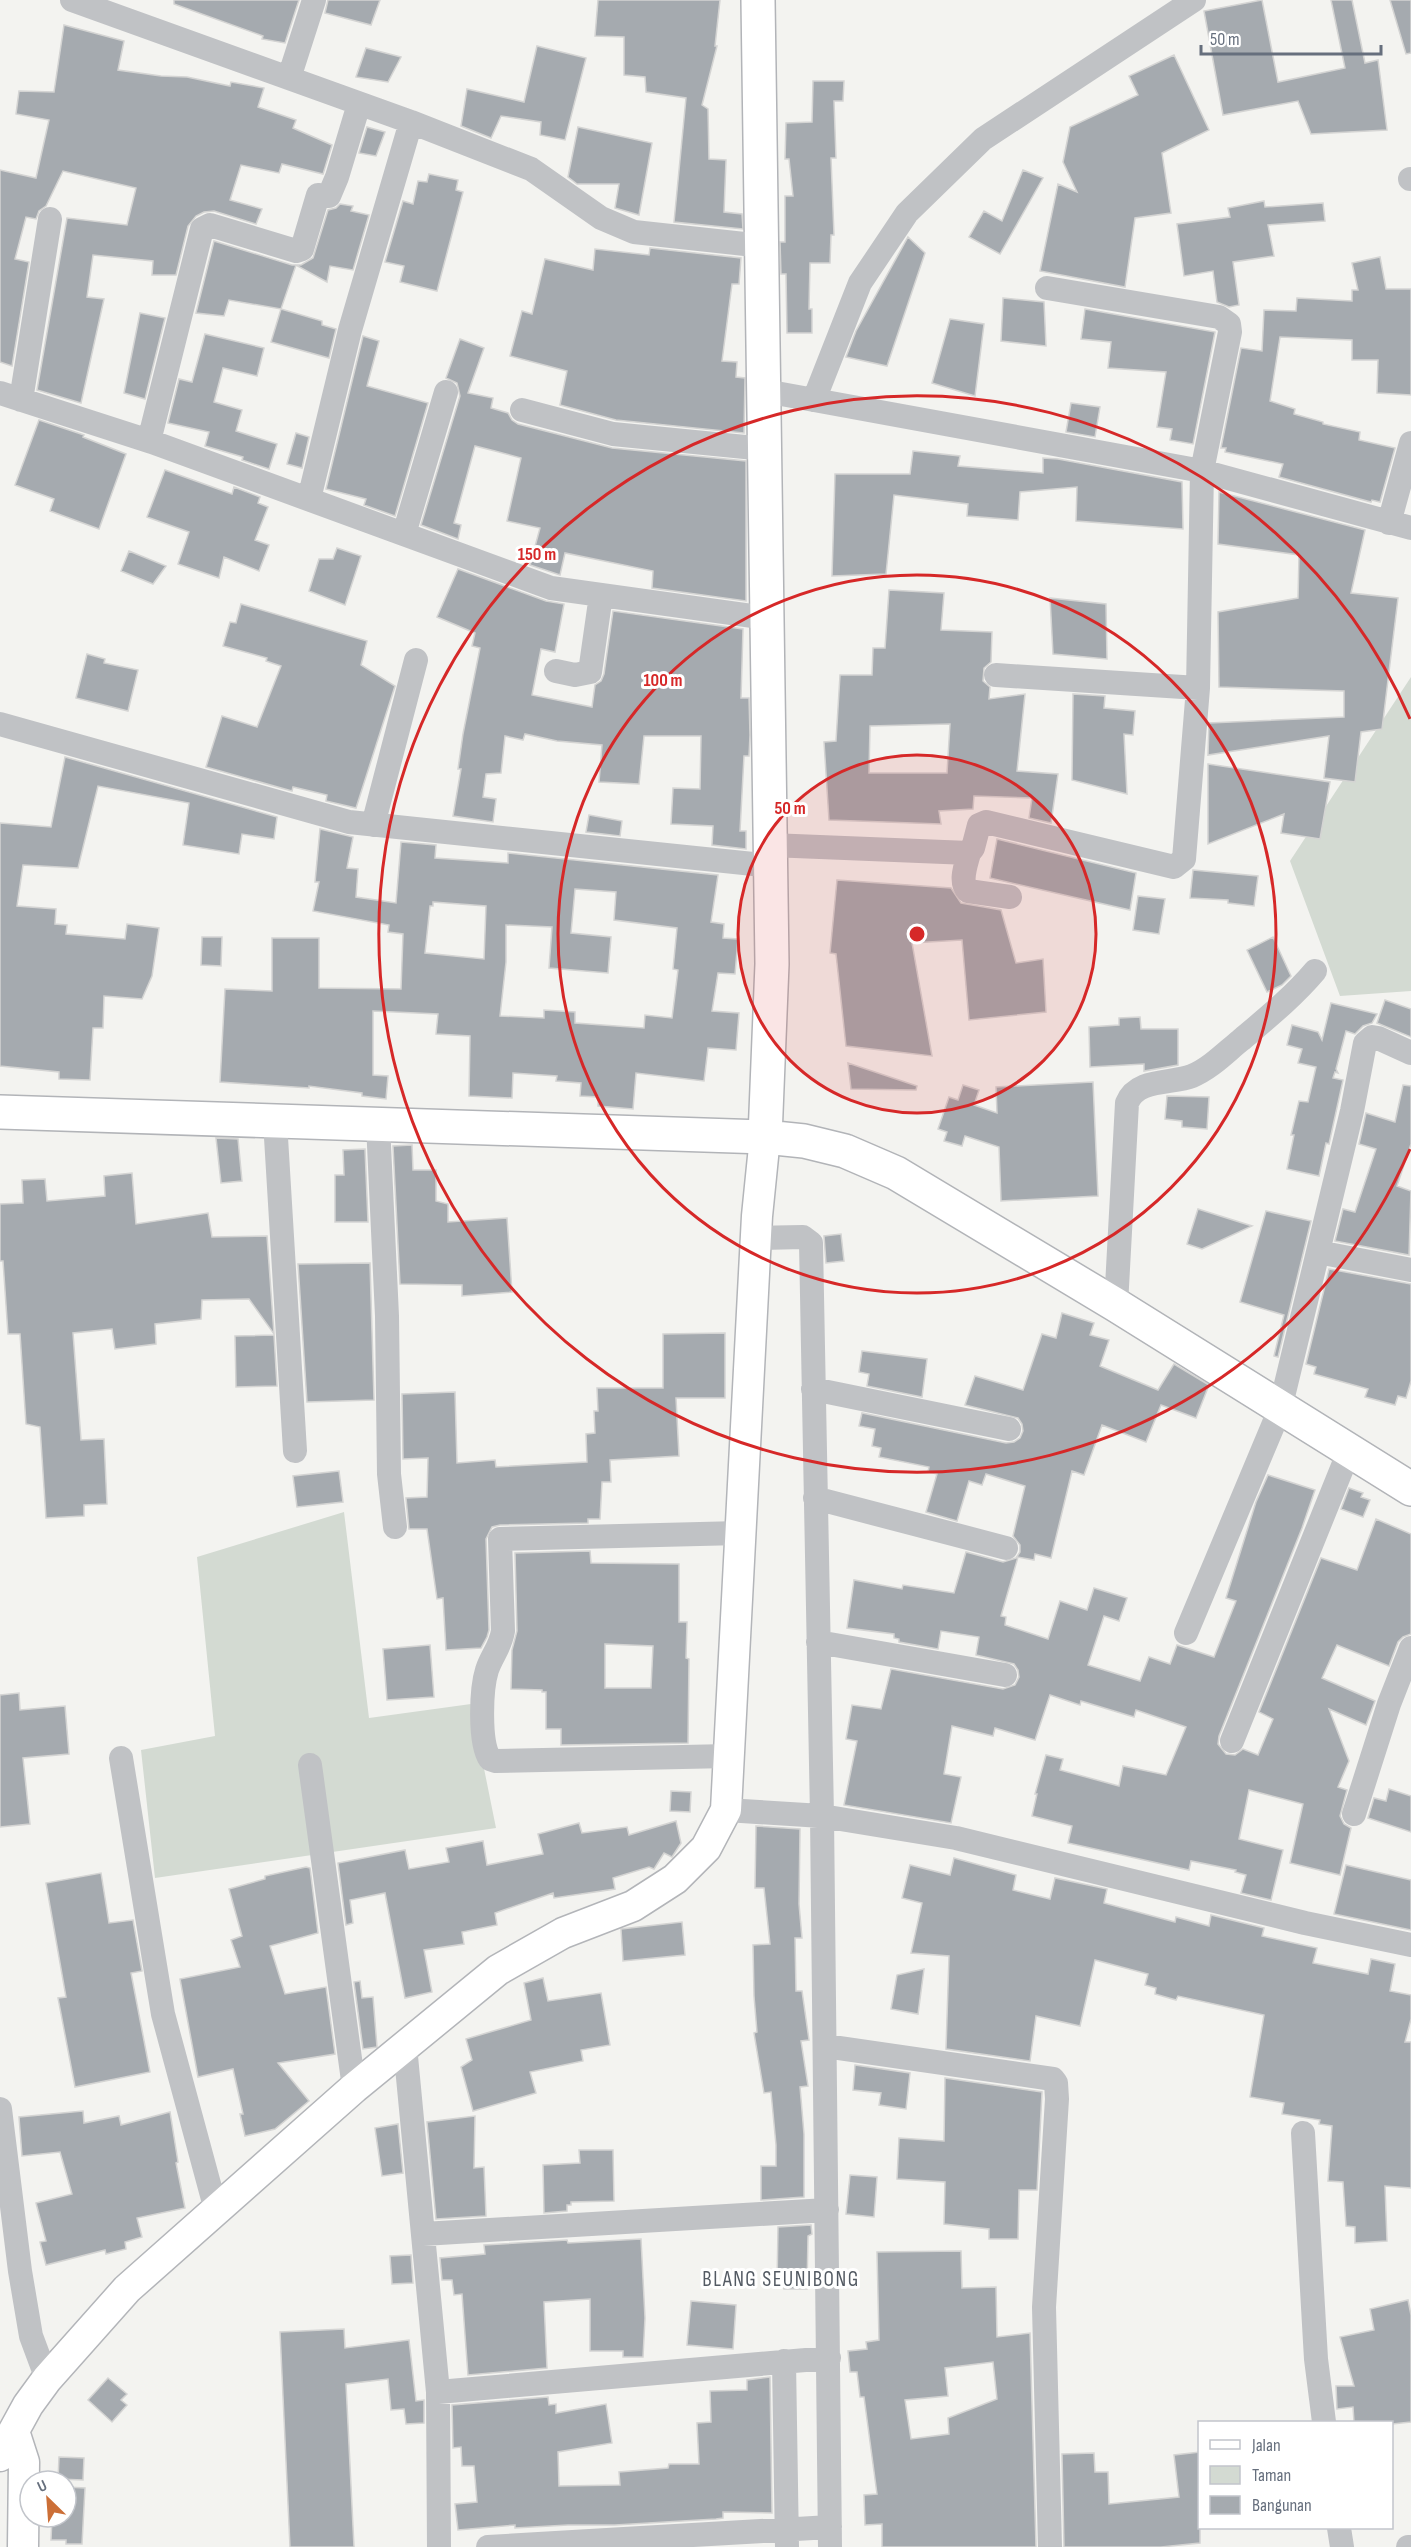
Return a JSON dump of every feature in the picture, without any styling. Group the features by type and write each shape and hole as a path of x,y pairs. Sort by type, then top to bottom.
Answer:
{"highway":[{"path":"758,0 764,246 766,618 772,964 765,1137"},
{"path":"0,1112 765,1137 804,1141 845,1151 896,1173 1116,1305 1411,1489"}],"main road":[{"path":"23,2547 8,2459 14,2430 28,2405 47,2379 127,2289 354,2088 498,1970 564,1933 633,1906 675,1879 706,1848 726,1810 756,1227 765,1137"}],"street":[{"path":"72,0 411,122 531,169 614,226 634,232 764,246"},
{"path":"289,78 314,0"},
{"path":"814,400 860,283 907,213 983,139 1194,0"},
{"path":"148,441 202,229 210,225 296,251 302,249 318,195 329,196 338,177 359,104"},
{"path":"309,499 350,330 411,122"},
{"path":"51,219 10,397 148,441 551,588 766,618"},
{"path":"1010,897 968,891 963,884 969,853 973,848 979,825 986,822 1174,867 1184,860 1198,688 1202,471 1230,332 1225,319 1047,288"},
{"path":"765,391 1202,471 1400,525 1411,443"},
{"path":"404,534 446,392"},
{"path":"522,410 613,434 765,449"},
{"path":"556,671 576,675 590,672 601,595"},
{"path":"373,825 416,660"},
{"path":"996,675 1198,688"},
{"path":"0,724 349,822 771,855 969,853"},
{"path":"1116,1305 1127,1103 1130,1096 1141,1087 1191,1076 1199,1072 1294,995 1315,971"},
{"path":"1186,1633 1280,1409 1352,1111 1365,1043 1372,1037 1378,1038 1411,1053"},
{"path":"274,1121 295,1452"},
{"path":"378,1124 387,1316 389,1474 395,1527"},
{"path":"488,2547 830,2537 822,1816 811,1243 803,1237 756,1227"},
{"path":"1318,1252 1411,1270"},
{"path":"813,1389 1009,1429"},
{"path":"1232,1741 1349,1451"},
{"path":"815,1498 1006,1548"},
{"path":"729,1756 496,1761 490,1759 485,1748 483,1702 487,1670 501,1645 503,1631 500,1539 740,1533"},
{"path":"818,1642 1005,1675"},
{"path":"1354,1814 1389,1704 1411,1648"},
{"path":"121,1758 164,2014 216,2210"},
{"path":"310,1765 354,2088"},
{"path":"726,1810 822,1816 956,1838 1305,1923 1411,1945"},
{"path":"405,2046 438,2392 439,2547"},
{"path":"825,2046 1053,2079 1056,2083 1057,2099 1044,2307 1050,2547"},
{"path":"0,2109 10,2267 47,2379"},
{"path":"1303,2133 1316,2360 1324,2421"},
{"path":"423,2234 826,2210"},
{"path":"438,2392 829,2358"},
{"path":"784,2361 787,2538"},
{"path":"1339,2529 1342,2547"}],"green space":[{"path":"1411,677 1411,991 1340,996 1290,861"},
{"path":"344,1512 369,1718 471,1704 496,1828 155,1878 141,1750 215,1736 197,1557"}],"building":[{"path":"174,0 299,0 285,43 262,39 263,36 174,4"},
{"path":"328,0 380,0 371,25 325,13"},
{"path":"598,0 720,0 715,46 717,46 702,105 708,109 709,159 726,160 724,212 742,214 743,229 674,222 686,98 646,92 645,77 624,75 624,37 595,36"},
{"path":"1262,0 1278,82 1345,68 1331,0 1352,0 1365,63 1378,60 1387,130 1311,134 1298,101 1223,115 1204,11"},
{"path":"1390,0 1411,0 1411,53 1406,54"},
{"path":"64,25 124,41 118,70 187,77 230,86 231,82 264,88 258,107 296,120 293,128 332,145 323,174 282,164 279,173 241,165 230,200 262,209 256,224 214,211 196,216 188,226 176,275 152,275 153,261 93,255 87,297 104,299 81,403 37,390 67,218 127,225 136,188 63,171 46,206 39,211 36,219 26,217 15,259 29,262 12,366 0,362 0,170 36,178 49,120 16,114 19,91 54,92"},
{"path":"537,46 586,58 565,140 540,135 541,122 501,116 491,138 461,126 467,89 524,102"},
{"path":"366,48 401,57 388,82 356,77"},
{"path":"1174,55 1209,130 1162,153 1171,213 1135,218 1125,287 1040,271 1058,184 1077,192 1063,162 1070,127 1138,95 1129,76"},
{"path":"813,81 844,81 843,101 834,101 836,158 831,158 834,235 831,235 830,263 810,263 809,309 812,309 812,333 787,333 786,274 781,274 780,242 785,242 785,196 793,196 789,159 785,159 786,123 812,122"},
{"path":"367,127 385,132 376,156 359,153"},
{"path":"578,127 652,143 639,215 615,208 619,184 577,184 568,177"},
{"path":"1023,170 1043,178 1000,254 969,237 984,211 1002,221"},
{"path":"429,174 458,180 456,190 463,192 437,291 400,282 404,266 385,262 403,201 413,204 418,181 427,182"},
{"path":"1264,201 1265,207 1323,203 1325,221 1268,225 1274,256 1233,262 1239,305 1229,307 1217,302 1213,271 1184,276 1177,224 1230,217 1228,208"},
{"path":"340,204 353,206 351,211 369,215 353,270 330,266 327,282 296,265 301,265 313,258 328,210"},
{"path":"908,237 925,253 887,366 846,357 856,331"},
{"path":"214,241 296,265 281,309 229,300 224,316 196,313"},
{"path":"650,248 741,258 739,284 732,284 722,361 737,362 736,377 745,378 744,433 616,420 560,405 567,371 510,356 522,311 532,314 545,259 593,270 595,249 649,255"},
{"path":"1380,257 1386,289 1411,289 1411,395 1377,393 1378,360 1352,360 1352,340 1280,337 1270,401 1295,409 1294,414 1323,422 1323,424 1360,432 1359,440 1395,448 1380,502 1372,500 1371,502 1279,477 1283,464 1225,452 1226,448 1221,448 1241,348 1262,351 1264,310 1296,311 1297,298 1352,301 1352,290 1358,290 1352,263"},
{"path":"1003,298 1044,302 1046,346 1001,341"},
{"path":"281,309 322,321 322,325 336,329 329,358 271,342"},
{"path":"1085,309 1215,332 1193,444 1170,440 1172,429 1157,427 1166,372 1108,368 1111,342 1081,339"},
{"path":"140,313 165,318 145,399 124,393"},
{"path":"950,319 984,324 975,396 932,383"},
{"path":"205,334 264,348 257,376 223,368 214,402 242,410 236,431 277,444 269,469 242,460 243,457 205,446 209,432 168,423 179,379 192,382"},
{"path":"363,336 379,341 367,386 428,403 395,516 364,505 366,499 326,489"},
{"path":"460,339 484,348 468,393 493,398 491,408 508,413 518,424 612,448 746,461 746,601 652,588 653,571 565,553 560,575 530,565 540,528 507,521 521,458 475,446 454,523 461,525 458,539 421,525 460,396 457,383 446,378"},
{"path":"1071,403 1100,407 1095,437 1066,432"},
{"path":"39,420 84,435 83,437 126,454 99,529 50,511 54,499 15,485"},
{"path":"296,433 309,437 302,468 287,464"},
{"path":"913,451 960,456 958,466 1043,473 1043,458 1058,459 1182,482 1183,529 1076,521 1077,487 1020,492 1018,520 967,516 968,504 894,495 886,574 832,576 835,474 910,474"},
{"path":"165,470 232,494 234,487 260,497 258,503 268,507 255,540 269,545 259,571 224,557 219,578 178,564 189,532 147,517"},
{"path":"1219,492 1365,530 1351,593 1398,598 1382,729 1361,732 1355,782 1324,778 1329,736 1208,755 1209,723 1344,717 1344,691 1219,687 1218,612 1298,598 1299,555 1218,544"},
{"path":"337,548 361,556 345,605 309,591 319,559 333,559"},
{"path":"129,551 166,566 153,584 121,571"},
{"path":"458,569 546,601 564,604 555,652 541,649 532,695 592,707 595,685 601,681 604,674 613,611 743,629 741,698 749,698 750,735 749,756 744,756 740,831 746,831 746,849 712,845 713,826 671,824 673,788 700,789 701,736 644,736 639,784 599,782 602,745 557,741 525,734 523,740 505,736 501,773 486,774 483,797 496,799 493,822 453,816 461,769 458,769 463,734 480,648 472,646 475,633 437,617"},
{"path":"889,590 944,593 941,630 992,632 991,662 984,668 983,681 990,687 989,699 1025,694 1017,771 1058,774 1051,823 1029,818 1032,798 974,796 973,809 939,811 941,824 829,820 824,742 836,741 840,675 872,675 873,648 885,648","holes":["950,724 947,773 869,773 870,726"]},
{"path":"1050,598 1106,604 1107,659 1053,654"},
{"path":"241,604 367,641 361,665 395,686 356,808 326,801 327,795 293,787 292,791 206,767 222,716 257,727 281,666 266,661 267,658 223,646 230,622 236,623"},
{"path":"87,654 105,659 104,663 138,670 128,711 76,698"},
{"path":"1073,694 1105,696 1104,708 1135,711 1133,735 1124,734 1127,794 1072,780"},
{"path":"65,757 277,817 274,839 242,834 239,854 183,845 189,803 98,786 78,868 23,865 17,906 56,909 55,924 67,925 66,934 125,939 127,924 159,928 152,976 142,999 104,996 103,1028 93,1028 90,1080 59,1079 59,1072 0,1066 0,823 51,827"},
{"path":"1208,764 1330,782 1320,839 1281,833 1284,814 1208,844"},
{"path":"589,815 622,821 620,836 586,832"},
{"path":"320,829 353,837 347,868 358,869 356,897 396,903 401,842 436,845 435,858 508,863 508,853 718,875 711,922 724,924 723,938 738,939 735,974 718,973 712,1011 739,1013 736,1050 708,1048 704,1081 636,1073 633,1109 598,1106 598,1097 580,1096 581,1083 556,1081 557,1076 513,1073 512,1098 469,1096 470,1036 436,1034 438,1014 373,1011 373,1075 388,1076 386,1099 362,1096 362,1093 309,1086 309,1088 220,1082 225,989 272,991 272,938 319,938 319,988 401,989 403,934 388,932 389,925 313,911 319,882 315,882","holes":["575,889 616,892 614,920 677,928 673,969 678,970 672,1018 645,1015 644,1028 575,1023 575,1012 544,1010 544,1018 500,1016 506,962 506,925 552,927 549,968 608,973 611,937 571,933","433,902 486,906 484,959 425,953 430,906 433,906"]},
{"path":"997,839 1136,873 1130,910 990,878"},
{"path":"1193,870 1258,876 1254,906 1228,903 1228,900 1190,898"},
{"path":"837,880 951,888 961,903 1001,910 1016,963 1043,959 1046,1012 969,1020 962,940 912,943 932,1056 846,1046 836,954 830,953"},
{"path":"1138,896 1165,899 1159,934 1133,930"},
{"path":"202,937 222,937 221,966 201,965"},
{"path":"1273,937 1291,976 1282,985 1267,992 1247,950"},
{"path":"1385,1000 1411,1009 1411,1037 1377,1023"},
{"path":"1331,1003 1377,1014 1372,1023 1363,1026 1355,1034 1346,1031 1336,1069 1338,1073 1335,1072 1333,1078 1343,1080 1329,1144 1326,1143 1319,1176 1287,1169 1294,1135 1291,1135 1299,1101 1308,1102 1316,1067 1298,1063 1302,1049 1287,1045 1292,1025 1318,1032 1322,1040"},
{"path":"1140,1017 1141,1029 1178,1029 1178,1065 1144,1071 1144,1064 1090,1067 1089,1027 1119,1025 1119,1018"},
{"path":"848,1063 917,1086 916,1090 851,1089"},
{"path":"1093,1082 1098,1196 1001,1201 999,1147 965,1136 962,1146 944,1141 947,1132 938,1129 949,1097 958,1100 963,1085 979,1090 974,1105 997,1113 996,1087"},
{"path":"1403,1085 1411,1086 1411,1144 1397,1186 1411,1191 1409,1255 1335,1241 1343,1209 1355,1212 1376,1149 1359,1144 1366,1113 1395,1122"},
{"path":"1167,1096 1209,1097 1207,1129 1182,1127 1182,1121 1165,1119"},
{"path":"216,1138 238,1139 242,1181 221,1183"},
{"path":"412,1145 413,1170 436,1170 436,1201 448,1204 448,1222 507,1218 512,1292 462,1296 462,1285 400,1284 393,1146"},
{"path":"365,1149 368,1222 335,1222 335,1175 344,1175 343,1150"},
{"path":"132,1173 136,1224 208,1213 212,1237 267,1236 274,1334 249,1299 202,1300 201,1319 155,1324 156,1344 115,1349 112,1329 73,1333 81,1440 104,1439 107,1504 84,1505 84,1516 46,1518 40,1427 26,1424 20,1334 8,1334 3,1261 0,1261 0,1204 23,1203 22,1180 45,1179 47,1201 105,1196 104,1176"},
{"path":"1198,1209 1252,1226 1202,1249 1187,1244"},
{"path":"1266,1211 1311,1221 1278,1357 1274,1356 1284,1315 1240,1302"},
{"path":"841,1234 844,1261 826,1263 824,1236"},
{"path":"370,1263 374,1400 307,1402 298,1264"},
{"path":"1329,1269 1411,1284 1411,1381 1406,1398 1398,1396 1395,1405 1365,1397 1368,1389 1314,1374 1316,1367 1306,1364"},
{"path":"1062,1313 1094,1323 1090,1335 1109,1340 1100,1366 1158,1390 1174,1364 1209,1385 1196,1418 1161,1405 1146,1442 1102,1425 1084,1475 1072,1471 1051,1558 1035,1554 1034,1560 1018,1557 1001,1616 1006,1617 1005,1625 1048,1639 1060,1601 1087,1610 1094,1588 1127,1598 1119,1621 1104,1616 1088,1665 1140,1681 1149,1657 1170,1664 1177,1645 1214,1657 1236,1601 1226,1598 1256,1502 1268,1475 1315,1490 1219,1736 1218,1744 1226,1754 1235,1755 1243,1749 1258,1755 1273,1719 1259,1712 1321,1558 1357,1570 1376,1519 1411,1534 1411,1634 1398,1642 1389,1666 1337,1645 1322,1678 1375,1701 1366,1725 1329,1709 1349,1761 1338,1787 1347,1790 1340,1816 1344,1824 1351,1828 1340,1875 1290,1863 1303,1804 1249,1790 1239,1839 1283,1850 1271,1900 1241,1893 1246,1875 1235,1872 1236,1870 1191,1861 1189,1870 1068,1843 1072,1826 1032,1816 1037,1794 1035,1794 1046,1755 1063,1759 1060,1770 1119,1786 1123,1766 1166,1775 1186,1727 1136,1710 1134,1717 1081,1701 1080,1705 1050,1695 1035,1740 995,1728 993,1736 952,1726 944,1774 961,1777 951,1823 844,1805 857,1741 846,1739 852,1705 881,1709 891,1669 1003,1689 1015,1685 1019,1677 1014,1664 976,1655 979,1637 941,1631 938,1649 899,1642 899,1639 894,1638 894,1634 847,1628 854,1580 902,1589 903,1585 954,1593 966,1552 1003,1562 1016,1558 1020,1552 1020,1545 1013,1536 1025,1486 986,1474 982,1485 969,1481 957,1521 926,1512 937,1474 928,1472 929,1467 879,1457 881,1448 872,1446 875,1429 859,1426 862,1413 1006,1443 1014,1442 1020,1438 1023,1431 1018,1418 965,1405 975,1376 1023,1390 1042,1334 1056,1338"},
{"path":"725,1333 725,1398 676,1398 679,1456 610,1460 611,1482 602,1482 600,1519 588,1519 588,1523 492,1527 486,1539 489,1630 487,1637 481,1648 446,1650 443,1598 437,1599 427,1529 409,1529 406,1498 427,1497 428,1458 403,1459 402,1394 455,1392 457,1463 495,1460 496,1467 587,1462 586,1434 595,1433 594,1411 598,1411 597,1388 663,1388 663,1334"},
{"path":"274,1335 277,1386 236,1387 235,1336"},
{"path":"862,1351 927,1359 922,1397 867,1386 869,1374 859,1372"},
{"path":"339,1471 343,1502 297,1507 293,1476"},
{"path":"1349,1488 1363,1493 1361,1497 1370,1500 1363,1517 1341,1509"},
{"path":"590,1551 591,1563 679,1564 679,1622 687,1622 686,1658 689,1659 688,1743 561,1745 561,1729 546,1729 546,1692 511,1689 512,1650 517,1631 515,1553","holes":["605,1644 653,1646 651,1688 605,1688"]},
{"path":"430,1645 434,1697 387,1700 383,1649"},
{"path":"19,1693 20,1710 65,1706 69,1754 23,1758 30,1824 0,1827 0,1695"},
{"path":"1389,1789 1411,1796 1411,1832 1368,1818 1374,1798 1386,1801"},
{"path":"671,1791 691,1792 690,1812 670,1811"},
{"path":"676,1821 681,1843 672,1857 664,1853 654,1869 649,1867 613,1878 615,1889 554,1898 553,1893 495,1913 497,1925 462,1932 464,1944 424,1950 432,1992 405,1998 385,1893 350,1900 353,1923 346,1925 338,1863 405,1850 409,1869 449,1862 446,1848 483,1841 487,1865 543,1854 538,1834 579,1823 582,1833 627,1827 629,1835"},
{"path":"756,1826 800,1829 799,1904 802,1938 795,1938 796,1991 802,1991 809,2040 801,2041 808,2086 800,2087 804,2134 804,2197 761,2200 761,2166 776,2166 776,2145 771,2092 764,2093 754,2033 757,2032 753,1945 770,1944 764,1888 755,1888"},
{"path":"954,1858 1016,1875 1013,1890 1050,1899 1055,1878 1107,1889 1104,1903 1175,1922 1176,1917 1209,1926 1211,1915 1264,1928 1262,1936 1317,1948 1313,1963 1368,1974 1371,1959 1395,1964 1390,1991 1411,1995 1411,2019 1405,2042 1411,2042 1411,2188 1385,2186 1387,2241 1355,2243 1355,2227 1346,2226 1343,2182 1328,2181 1332,2126 1319,2124 1320,2120 1282,2114 1284,2103 1250,2097 1264,2015 1178,1996 1176,2000 1155,1994 1156,1988 1145,1985 1148,1974 1095,1960 1080,2026 1036,2016 1030,2061 946,2049 949,1956 911,1953 922,1903 902,1898 910,1865 950,1875"},
{"path":"1346,1865 1411,1880 1411,1930 1334,1914"},
{"path":"310,1868 318,1933 270,1946 285,1994 326,1987 335,2054 278,2063 309,2101 275,2129 245,2136 240,2114 243,2114 233,2069 198,2077 180,1979 240,1967 231,1940 242,1936 229,1889 265,1879 265,1876"},
{"path":"101,1873 109,1923 133,1920 142,1971 131,1973 150,2072 75,2087 58,1998 66,1997 46,1883"},
{"path":"682,1922 685,1955 623,1961 621,1929"},
{"path":"924,1969 918,2014 891,2009 897,1975"},
{"path":"543,1978 548,2001 601,1993 610,2045 581,2050 583,2061 530,2072 536,2093 473,2111 461,2067 472,2060 466,2039 531,2020 524,1983"},
{"path":"360,1981 362,1998 373,1997 377,2047 363,2049 354,1982"},
{"path":"855,2065 910,2073 906,2109 879,2105 881,2093 853,2090"},
{"path":"945,2078 1042,2092 1037,2190 1019,2190 1018,2239 989,2239 989,2229 944,2224 945,2182 897,2179 899,2138 944,2141"},
{"path":"83,2111 84,2123 119,2116 121,2125 170,2112 178,2162 176,2163 185,2208 137,2218 142,2237 125,2242 126,2249 106,2254 105,2250 46,2265 40,2242 46,2241 36,2203 72,2194 60,2152 22,2156 19,2117"},
{"path":"475,2116 474,2168 484,2167 486,2216 436,2219 427,2122"},
{"path":"398,2124 403,2173 382,2176 375,2128"},
{"path":"579,2150 613,2150 614,2201 571,2202 571,2205 567,2205 567,2211 544,2213 543,2165 580,2163"},
{"path":"850,2175 877,2177 874,2217 846,2214"},
{"path":"811,2225 812,2234 808,2236 807,2289 784,2289 782,2284 777,2284 778,2227"},
{"path":"641,2239 645,2318 643,2357 623,2357 623,2351 590,2351 590,2299 544,2302 547,2368 468,2375 462,2294 454,2295 452,2280 442,2280 440,2258 485,2254 484,2245 567,2240 568,2243"},
{"path":"961,2251 962,2288 996,2287 997,2337 1030,2333 1036,2547 882,2547 882,2524 865,2525 864,2495 877,2494 864,2397 860,2397 857,2372 850,2372 848,2351 867,2349 866,2342 879,2340 877,2252","holes":["993,2362 997,2399 948,2418 949,2434 911,2439 905,2400 948,2396 945,2368"]},
{"path":"411,2255 413,2283 392,2284 390,2256"},
{"path":"1408,2300 1411,2315 1411,2422 1393,2424 1393,2421 1354,2421 1353,2407 1337,2409 1336,2386 1354,2386 1340,2337 1374,2330 1370,2309"},
{"path":"691,2301 736,2305 733,2349 687,2345"},
{"path":"344,2329 345,2348 409,2340 416,2401 424,2400 424,2423 406,2424 404,2409 391,2410 388,2379 346,2384 354,2547 290,2547 280,2332"},
{"path":"770,2377 772,2513 723,2512 723,2518 716,2519 515,2528 515,2525 458,2530 455,2504 477,2502 474,2466 462,2466 461,2447 453,2448 452,2405 548,2397 549,2405 556,2404 556,2413 606,2404 612,2443 558,2452 559,2486 620,2485 619,2472 668,2468 669,2464 699,2464 697,2423 711,2422 710,2391 747,2390 747,2380"},
{"path":"108,2378 127,2394 121,2400 127,2405 112,2422 88,2400"},
{"path":"1198,2452 1200,2543 1161,2547 1064,2547 1062,2454 1094,2453 1095,2472 1108,2472 1109,2504 1179,2497 1174,2455"},
{"path":"59,2457 84,2458 83,2480 78,2480 78,2469 58,2469"},
{"path":"78,2488 85,2488 82,2544 66,2544 66,2540 51,2540 51,2529 78,2529"}],"district":[{"name":"BLANG SEUNIBONG","path":"781,2279"}]}
